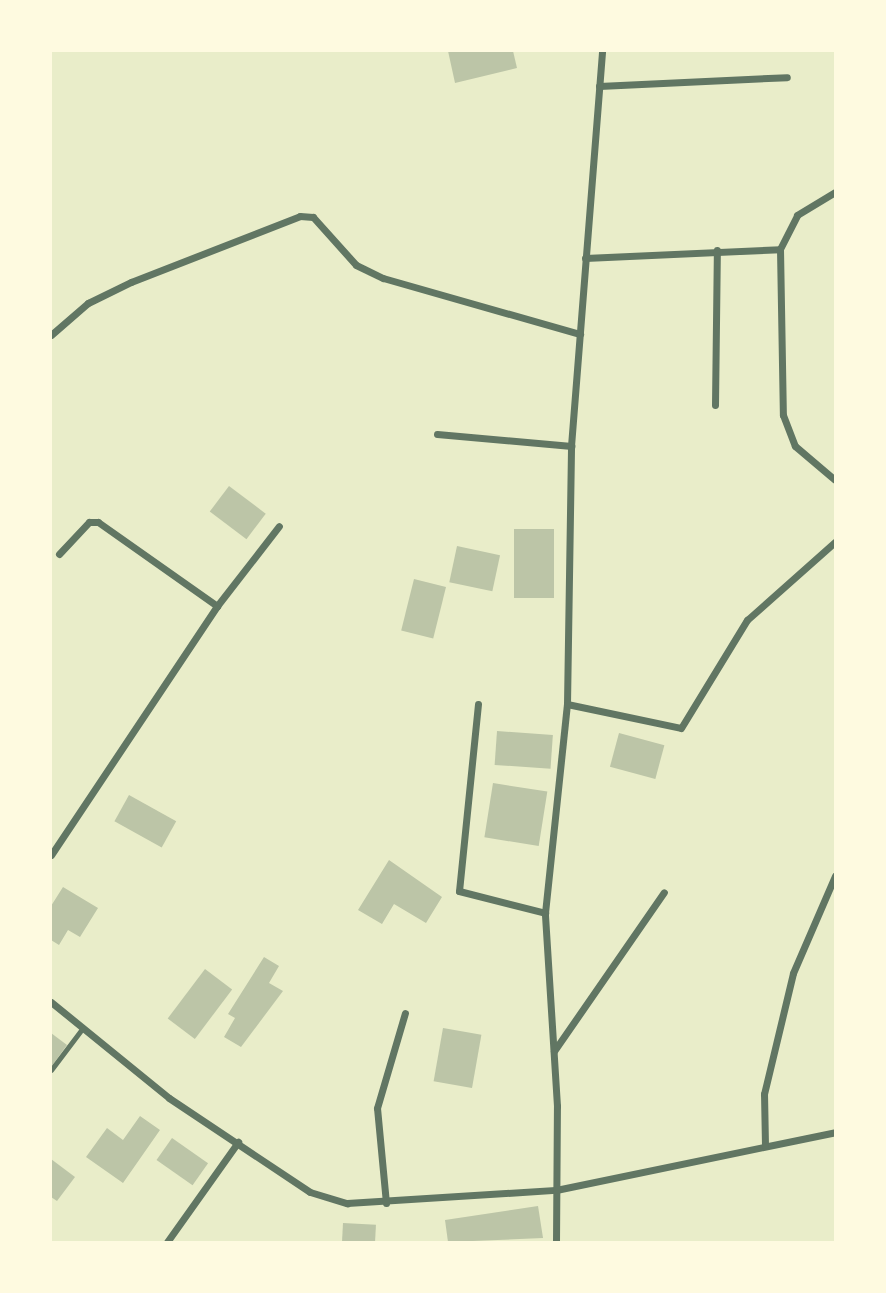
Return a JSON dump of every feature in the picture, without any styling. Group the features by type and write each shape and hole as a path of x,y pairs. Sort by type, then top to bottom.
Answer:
{"street":[{"path":"556,1242 553,1052 545,913 567,704 571,446 602,51"},
{"path":"599,86 787,77"},
{"path":"835,192 797,215 780,249 783,415 795,446 835,480"},
{"path":"51,335 88,303 131,282 300,216 313,217 356,265 383,278 580,334"},
{"path":"585,258 780,249"},
{"path":"716,405 717,250"},
{"path":"437,434 571,446"},
{"path":"59,554 89,522 98,522 216,606"},
{"path":"51,855 216,606 279,526"},
{"path":"567,704 681,728 747,621 835,542"},
{"path":"478,704 459,891 545,913"},
{"path":"765,1145 764,1094 793,973 835,876"},
{"path":"553,1052 664,892"},
{"path":"51,1002 169,1098 310,1192 347,1203 386,1203 556,1190 835,1132"},
{"path":"386,1203 377,1108 405,1013"},
{"path":"167,1242 238,1142"}],"lane":[{"path":"51,1070 82,1029"}],"building":[{"path":"448,51 513,51 517,68 455,83"},
{"path":"229,486 266,514 246,539 210,512"},
{"path":"514,529 554,529 554,598 514,598"},
{"path":"457,546 500,555 492,591 449,582"},
{"path":"414,579 446,587 433,638 401,630"},
{"path":"497,731 553,735 550,769 495,765"},
{"path":"619,733 664,745 655,779 610,767"},
{"path":"493,783 547,792 539,846 484,837"},
{"path":"129,795 176,821 162,847 114,821"},
{"path":"389,860 442,897 426,923 394,904 382,924 358,910"},
{"path":"63,887 98,908 80,937 68,930 59,945 51,940 51,906"},
{"path":"264,957 279,966 269,983 283,991 241,1047 224,1037 235,1018 228,1014"},
{"path":"205,969 232,989 195,1039 168,1019"},
{"path":"443,1028 481,1035 472,1088 434,1081"},
{"path":"51,1033 67,1045 51,1067"},
{"path":"140,1116 160,1130 123,1183 86,1157 107,1128 123,1140"},
{"path":"172,1138 208,1163 193,1185 157,1160"},
{"path":"51,1159 75,1177 57,1201 51,1197"},
{"path":"538,1206 543,1238 448,1242 445,1220"},
{"path":"343,1223 376,1225 375,1242 342,1242"}]}
